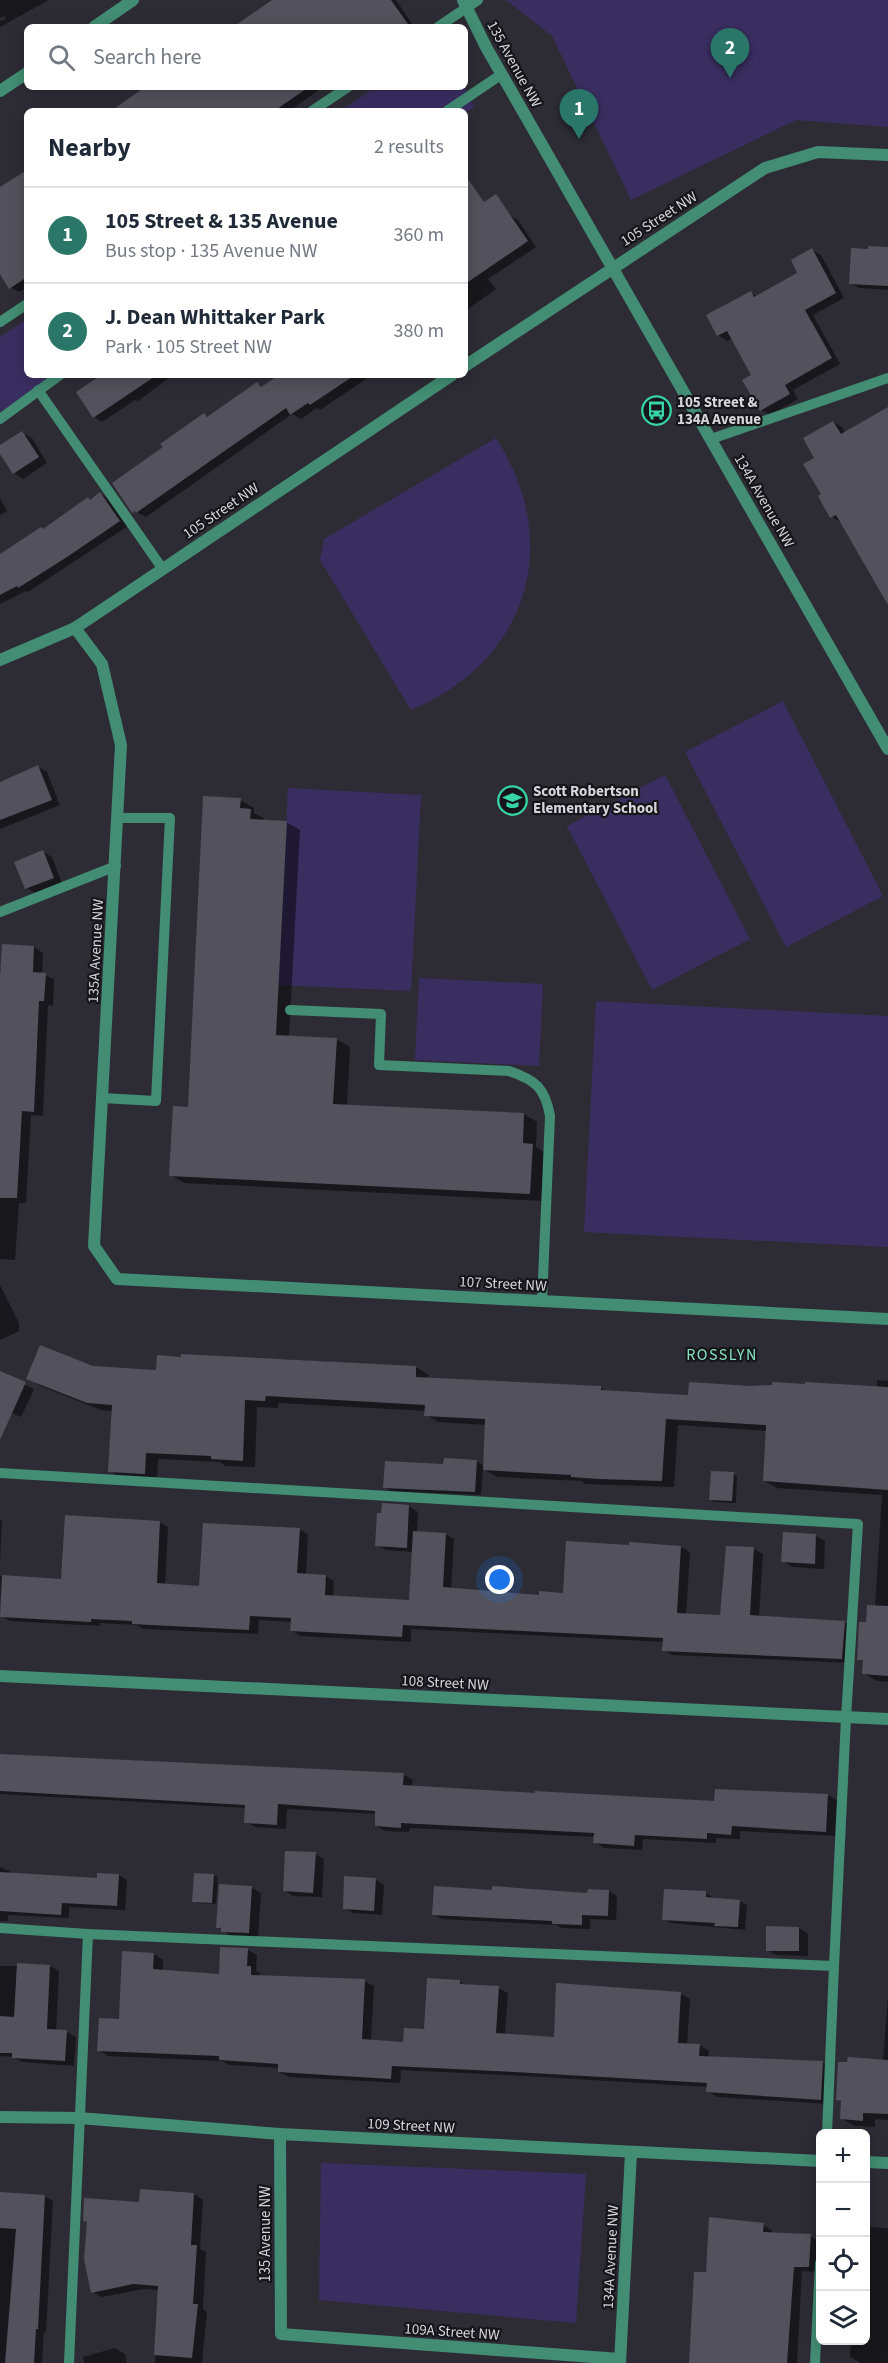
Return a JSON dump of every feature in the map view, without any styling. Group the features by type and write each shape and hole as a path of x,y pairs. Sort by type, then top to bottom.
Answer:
{"street":[{"path":"98,24 133,0"},
{"name":"135 Avenue NW","path":"464,4 613,267"},
{"path":"0,92 24,75"},
{"name":"105 Street NW","path":"468,364 765,168 818,152 888,155"},
{"name":"134A Avenue NW","path":"613,267 888,749"},
{"name":"105 Street NW","path":"0,660 75,628 447,378"},
{"name":"135A Avenue NW","path":"75,628 102,664 121,745 94,1246 117,1279"},
{"name":"107 Street NW","path":"117,1279 888,1319"},
{"name":"108 Street NW","path":"0,1676 888,1719"},
{"name":"109 Street NW","path":"0,2117 79,2118 280,2134 816,2161"},
{"name":"135 Avenue NW","path":"280,2134 281,2334"},
{"name":"134A Avenue NW","path":"620,2361 631,2153"},
{"path":"870,2162 888,2163"},
{"name":"109A Street NW","path":"281,2334 620,2361"}],"lane":[{"path":"441,24 464,4 478,0"},
{"path":"451,108 502,74"},
{"path":"316,108 344,90"},
{"path":"0,322 24,306"},
{"path":"0,419 56,378"},
{"path":"711,439 888,378"},
{"path":"38,390 162,568"},
{"path":"102,1098 156,1101 170,819 118,818"},
{"path":"0,912 116,866"},
{"path":"290,1010 381,1014 379,1065 509,1071 537,1084 547,1098 550,1116 542,1301"},
{"path":"0,1473 858,1524 846,1718 827,2129"},
{"path":"0,1928 88,1934 834,1966"},
{"path":"69,2363 88,1934"},
{"path":"815,2363 819,2291"}],"shaded area":[{"path":"506,0 888,0 888,127 796,120 631,200 552,36"},
{"path":"372,90 466,90 474,107 468,111 468,108 344,108"},
{"path":"24,321 24,378 52,378 0,412 0,337"},
{"path":"496,438 517,478 528,518 530,558 523,595 507,630 483,662 451,689 411,710 320,560 324,539"},
{"path":"783,701 883,896 786,947 685,752"},
{"path":"665,775 750,939 652,990 567,826"},
{"path":"288,788 421,795 411,991 278,985"},
{"path":"419,978 543,984 539,1066 415,1060"},
{"path":"596,1001 888,1016 888,1247 584,1232"},
{"path":"321,2163 586,2174 576,2323 319,2300"}],"building":[{"path":"272,0 391,0 408,24 237,24"},
{"path":"141,90 305,90 278,108 115,108"},
{"path":"24,172 24,279 9,289 0,274 0,187"},
{"path":"468,179 484,202 496,194 528,241 468,282"},
{"path":"868,246 888,247 888,286 849,284 851,248 868,249"},
{"path":"812,248 836,293 805,310 832,358 785,385 790,394 760,411 742,380 751,375 727,331 717,336 706,315 751,291 754,297 797,273 791,260"},
{"path":"97,378 153,378 93,418 76,392"},
{"path":"274,378 350,378 310,405 308,403 290,415 286,408 136,513 135,511 132,513 112,483 163,447 160,444 204,413 207,417 257,382 261,387"},
{"path":"888,407 888,605 836,515 830,518 818,496 821,494 803,464 814,458 803,438 833,421 841,434"},
{"path":"22,431 39,457 13,474 0,454 0,445"},
{"path":"100,492 120,521 18,588 17,586 0,595 0,554 41,527 43,529 88,497 90,500"},
{"path":"38,765 52,800 0,820 0,782"},
{"path":"203,796 241,798 240,808 251,809 250,819 287,821 276,1035 337,1038 333,1104 524,1113 523,1143 533,1144 530,1194 169,1176 173,1106 188,1107"},
{"path":"43,850 54,878 25,889 14,862"},
{"path":"2,944 34,946 33,972 46,973 44,1001 39,1001 34,1112 22,1111 17,1198 0,1198"},
{"path":"40,1345 93,1366 156,1370 157,1355 181,1357 181,1354 416,1366 416,1377 601,1386 601,1390 688,1395 689,1382 750,1386 772,1385 772,1382 805,1384 805,1382 888,1387 888,1490 763,1481 766,1425 666,1419 662,1481 599,1479 571,1477 571,1475 483,1470 485,1419 424,1416 425,1405 266,1396 265,1401 245,1400 243,1461 211,1459 211,1456 146,1453 145,1474 108,1472 112,1405 87,1403 26,1379"},
{"path":"0,1371 26,1382 0,1440"},
{"path":"444,1458 477,1460 475,1492 383,1488 385,1461 443,1464"},
{"path":"711,1471 734,1472 732,1501 709,1500"},
{"path":"382,1503 409,1505 407,1548 375,1546 377,1513 381,1513"},
{"path":"65,1515 160,1521 157,1583 199,1586 203,1523 300,1528 297,1573 326,1575 325,1595 409,1600 413,1531 446,1533 443,1587 539,1595 539,1591 563,1593 566,1541 681,1546 677,1613 720,1615 726,1546 754,1547 750,1615 845,1621 842,1659 662,1651 663,1638 403,1625 402,1637 290,1631 291,1618 250,1616 249,1630 132,1624 132,1621 91,1619 91,1622 0,1617 2,1575 61,1579"},
{"path":"783,1532 816,1534 815,1564 781,1562"},
{"path":"867,1605 888,1606 888,1676 862,1674 863,1660 857,1660 859,1622 866,1622"},
{"path":"0,1754 404,1773 403,1785 535,1793 535,1791 714,1801 715,1789 828,1794 826,1832 732,1826 731,1835 707,1833 707,1839 635,1835 634,1846 593,1843 594,1833 401,1823 401,1828 375,1826 375,1811 278,1804 277,1825 244,1823 245,1805 0,1791"},
{"path":"285,1851 316,1852 313,1893 283,1891"},
{"path":"0,1872 97,1878 97,1873 119,1874 117,1906 62,1903 61,1915 0,1911"},
{"path":"194,1873 214,1874 212,1903 192,1902"},
{"path":"344,1876 376,1878 374,1911 343,1909"},
{"path":"219,1884 252,1886 249,1933 221,1932 221,1928 216,1928"},
{"path":"434,1886 492,1890 492,1886 587,1893 588,1889 609,1890 608,1916 582,1915 582,1925 552,1924 552,1921 432,1915"},
{"path":"664,1889 706,1891 706,1897 740,1900 738,1927 714,1926 715,1923 662,1920"},
{"path":"766,1926 799,1927 799,1951 766,1951"},
{"path":"220,1947 248,1948 247,1966 251,1966 251,1975 365,1979 362,2039 403,2042 404,2028 424,2029 427,1978 460,1980 460,1984 499,1986 496,2033 554,2037 556,1983 681,1992 678,2043 700,2044 699,2056 823,2061 821,2100 706,2092 707,2083 392,2066 391,2079 278,2072 278,2064 219,2060 219,2056 97,2051 99,2018 119,2019 122,1951 154,1953 153,1969 219,1974"},
{"path":"17,1963 50,1965 47,2029 67,2030 65,2061 12,2058 12,2053 0,2053 0,2016 14,2017"},
{"path":"848,2057 888,2060 888,2114 863,2113 863,2121 840,2119 841,2101 836,2100 838,2062 847,2062"},
{"path":"140,2189 194,2193 191,2245 197,2245 193,2304 198,2304 192,2358 154,2355 158,2286 133,2284 91,2293 84,2259 87,2222 83,2221 84,2198 139,2202"},
{"path":"0,2192 45,2195 34,2363 5,2363 16,2229 0,2228"},
{"path":"709,2217 764,2223 763,2232 811,2234 809,2267 794,2267 787,2363 689,2363 694,2272 706,2272"}],"place":[{"name":"J. Dean Whittaker Park","path":"730,78"},
{"name":"105 Street & 135 Avenue","path":"579,139"},
{"name":"105 Street & 134A Avenue","path":"656,411"},
{"name":"Scott Robertson Elementary School","path":"512,800"}],"district":[{"name":"ROSSLYN","path":"722,1355"}]}
